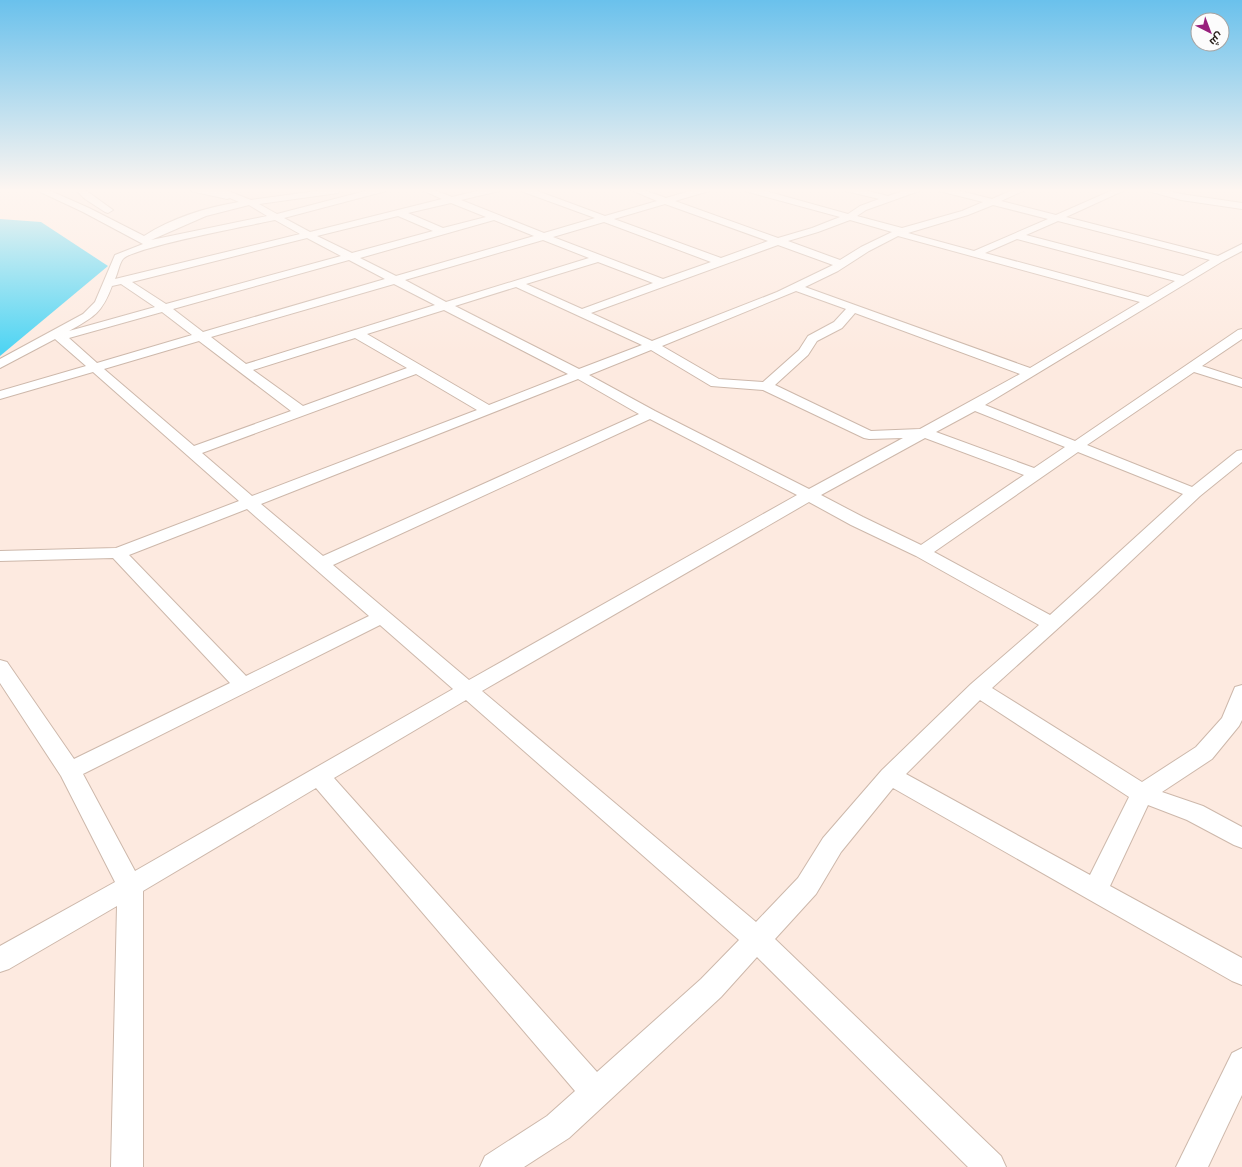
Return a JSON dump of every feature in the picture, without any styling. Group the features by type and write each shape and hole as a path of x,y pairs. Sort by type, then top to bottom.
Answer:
{"street":[{"path":"0,364 58,335 87,316 100,303 125,243"},
{"path":"119,257 144,243"},
{"path":"109,284 274,243"},
{"path":"324,243 578,374 650,414 809,495 856,521 922,552 1051,624"},
{"path":"58,335 402,243"},
{"path":"0,396 519,243"},
{"path":"563,243 662,283"},
{"path":"673,243 721,262"},
{"path":"581,313 774,243"},
{"path":"782,243 841,264"},
{"path":"0,556 118,553 487,410 795,287 841,264 876,243"},
{"path":"939,243 1149,301"},
{"path":"975,254 1000,243"},
{"path":"1045,243 1184,280"},
{"path":"1160,243 1219,258"},
{"path":"0,960 467,690 809,495 975,406 1219,258 1242,247"},
{"path":"245,368 446,307 599,258"},
{"path":"123,281 164,308 301,412"},
{"path":"517,284 652,345 716,383 766,386 869,434 924,433 1035,474"},
{"path":"795,287 1031,373"},
{"path":"766,386 804,352 812,339 838,325 853,308"},
{"path":"922,552 1242,333"},
{"path":"358,334 487,410"},
{"path":"58,335 320,564 757,939 990,1167"},
{"path":"1192,367 1242,383"},
{"path":"192,452 417,369"},
{"path":"975,406 1194,493"},
{"path":"320,564 650,414"},
{"path":"496,1167 558,1127 711,988 807,886 832,845 890,776 978,689 1194,493 1242,454"},
{"path":"118,553 243,685"},
{"path":"70,771 382,617"},
{"path":"0,666 70,771 130,886 127,1167"},
{"path":"978,689 1142,794 1195,813 1242,838"},
{"path":"1095,890 1142,794 1204,753 1231,721 1242,692"},
{"path":"319,776 596,1093"},
{"path":"890,776 1242,972"},
{"path":"1192,1167 1242,1063"}],"water":[{"path":"0,243 74,243 108,266 0,356"}]}
